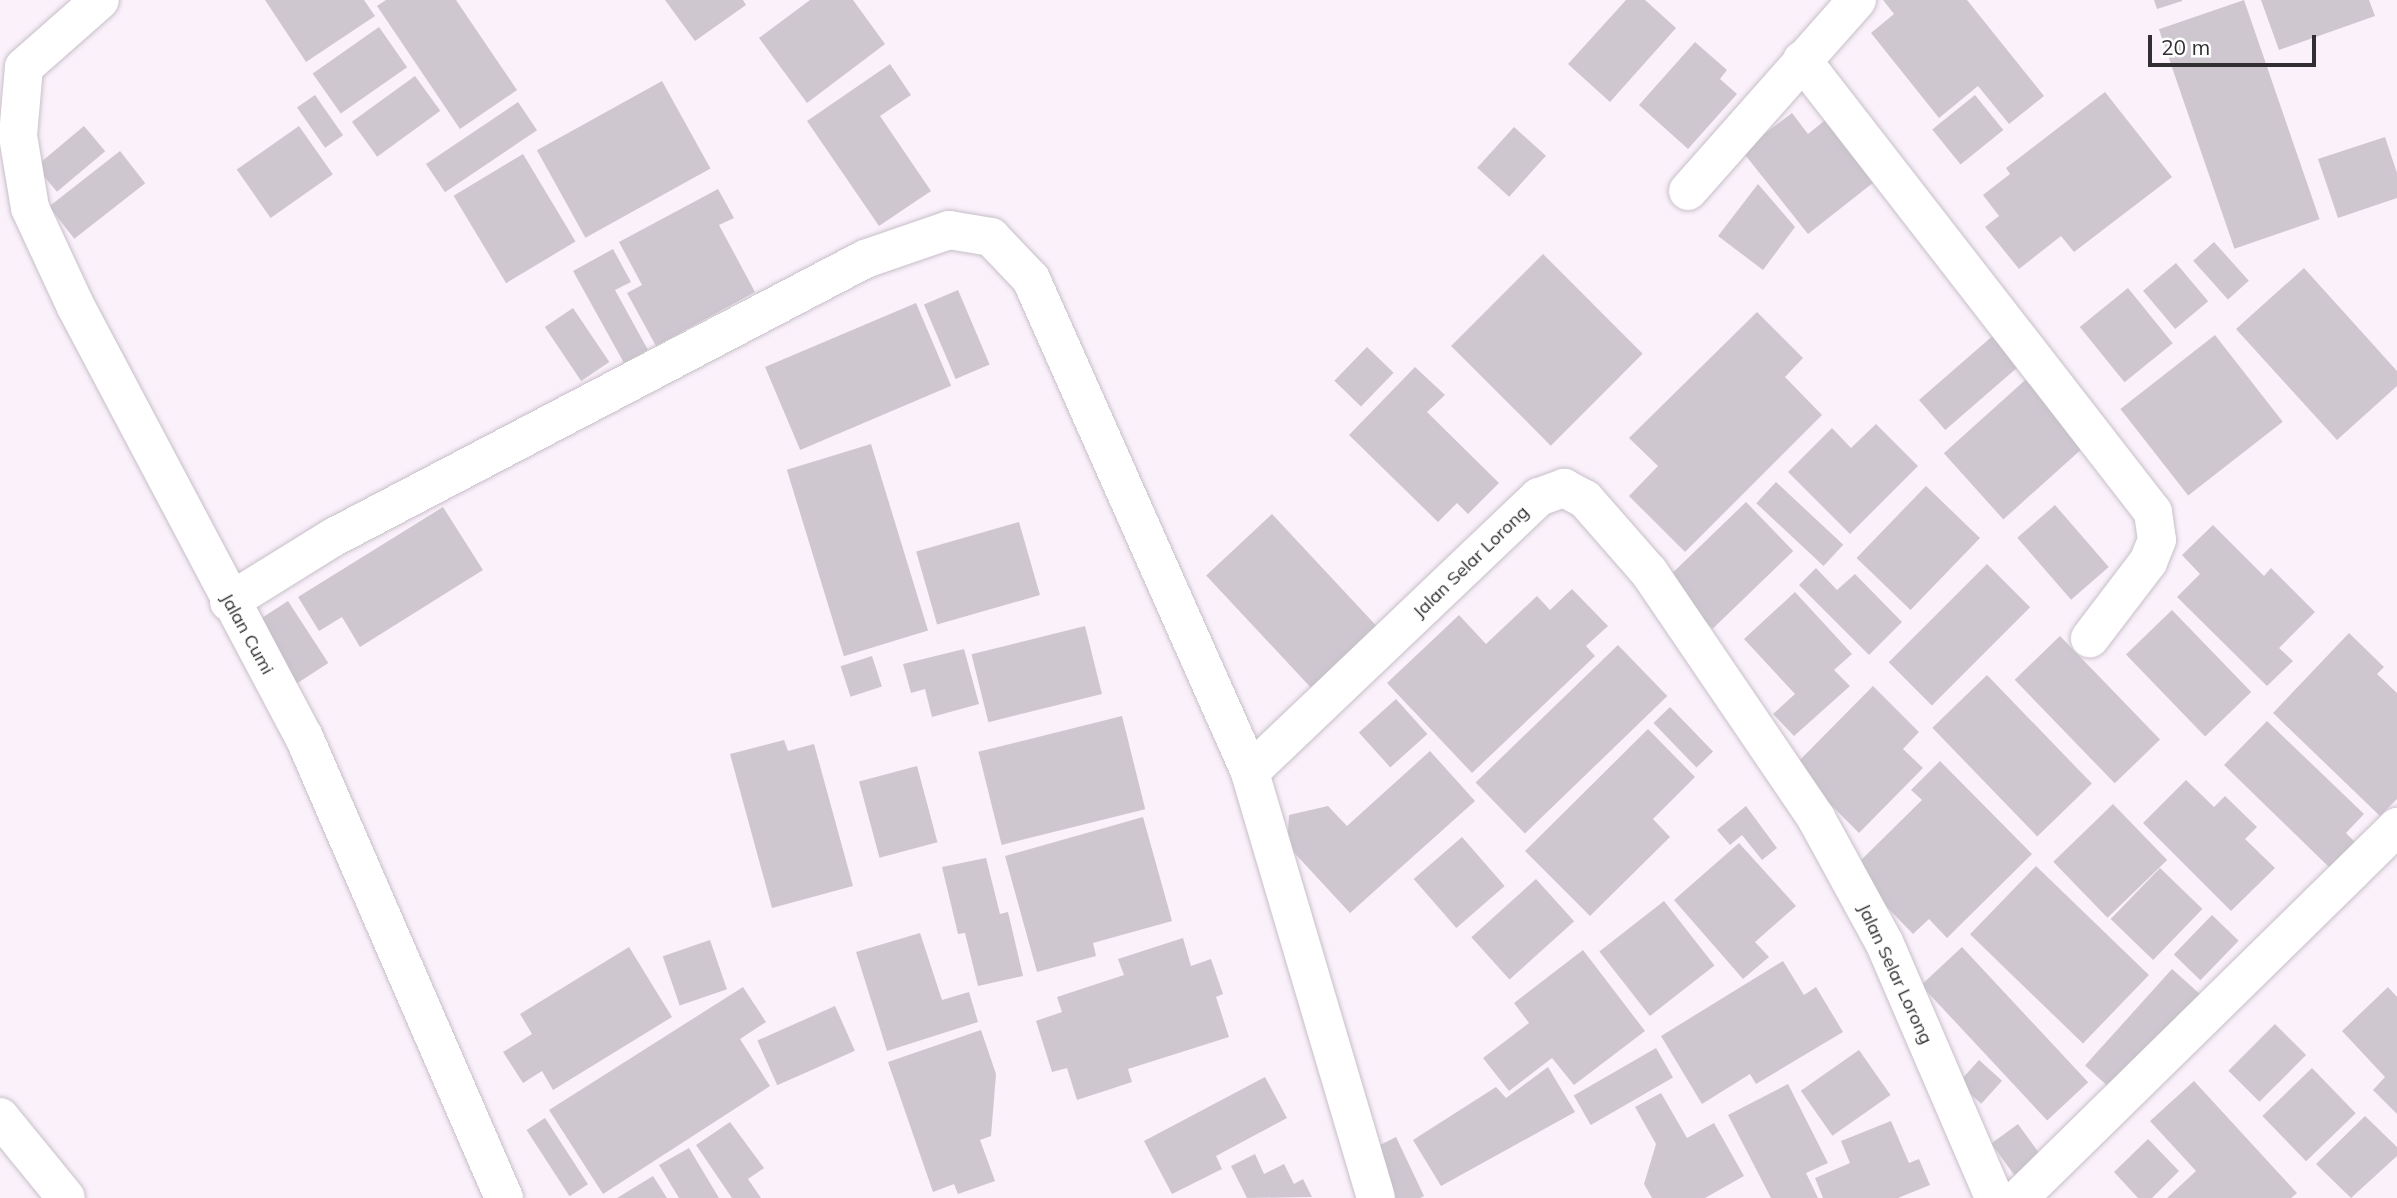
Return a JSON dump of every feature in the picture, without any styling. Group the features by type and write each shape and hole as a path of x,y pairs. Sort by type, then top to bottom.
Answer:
{"street":[{"path":"12,67 100,0"},
{"path":"1688,191 1857,0"},
{"path":"1802,60 2152,512 2157,540 2148,562 2090,638"},
{"name":"Jalan Cumi","path":"12,67 18,136 30,208 75,305 229,602 304,737 504,1198"},
{"path":"229,602 334,537 865,260 949,230 991,237 1031,279 1250,772 1376,1198"},
{"name":"Jalan Selar Lorong","path":"1250,772 1539,497 1564,488 1585,499 1649,572 1816,818 1884,942 1994,1198"},
{"path":"2019,1198 2397,827"},
{"path":"0,1117 66,1198"}],"building":[{"path":"265,0 364,0 375,16 306,62"},
{"path":"386,0 456,0 517,90 460,129 377,6"},
{"path":"665,0 743,0 746,5 695,41"},
{"path":"810,0 853,0 885,44 807,103 759,38"},
{"path":"1626,0 1645,0 1676,28 1610,102 1568,64"},
{"path":"1883,0 1967,0 2044,96 2009,124 1978,86 1939,118 1871,33 1894,14"},
{"path":"2154,0 2182,0 2182,1 2157,9"},
{"path":"2244,0 2320,219 2234,249 2159,29"},
{"path":"2261,0 2369,0 2375,16 2279,50"},
{"path":"379,27 407,67 341,114 313,73"},
{"path":"1695,42 1727,70 1720,79 1737,94 1688,149 1639,105"},
{"path":"890,64 911,95 880,116 931,191 879,226 807,121"},
{"path":"415,76 440,111 377,157 352,122"},
{"path":"662,81 710,168 585,238 537,150"},
{"path":"2105,92 2172,177 2074,252 2061,236 2019,269 1985,227 1999,216 1983,195 2010,174 2006,168"},
{"path":"315,95 343,135 325,148 297,108"},
{"path":"1975,95 2003,130 1961,165 1932,130"},
{"path":"518,102 537,130 445,192 426,164"},
{"path":"1792,113 1808,134 1834,113 1883,175 1808,234 1742,151"},
{"path":"84,126 105,151 57,192 36,166"},
{"path":"299,126 333,174 271,218 237,170"},
{"path":"1514,127 1546,156 1509,197 1477,168"},
{"path":"2385,137 2397,173 2397,198 2338,218 2318,159"},
{"path":"120,151 145,183 74,239 49,206"},
{"path":"523,154 576,241 506,283 454,196"},
{"path":"1758,184 1795,227 1763,270 1718,236"},
{"path":"718,189 734,218 719,225 755,292 656,346 627,293 642,285 619,242"},
{"path":"2214,242 2249,281 2228,299 2193,261"},
{"path":"613,249 631,282 615,290 648,350 624,363 573,271"},
{"path":"1543,254 1643,354 1551,446 1451,346"},
{"path":"2176,263 2208,301 2175,329 2143,291"},
{"path":"2304,268 2397,371 2397,386 2337,440 2236,329"},
{"path":"2128,288 2173,343 2124,382 2080,327"},
{"path":"958,290 990,365 956,379 924,304"},
{"path":"916,303 951,386 800,450 765,367"},
{"path":"573,308 609,362 581,381 545,327"},
{"path":"1757,312 1803,358 1785,377 1822,415 1685,552 1629,496 1658,466 1629,438"},
{"path":"1996,333 2022,363 1945,430 1919,400"},
{"path":"2215,335 2283,422 2188,496 2120,409"},
{"path":"1367,347 1394,373 1361,407 1334,381"},
{"path":"1415,367 1445,395 1427,412 1499,483 1468,514 1457,503 1438,522 1349,435"},
{"path":"2033,373 2093,439 2003,519 1944,453"},
{"path":"1876,424 1918,466 1850,534 1788,472 1832,428 1851,448"},
{"path":"871,444 928,630 844,656 787,470"},
{"path":"1776,482 1843,545 1824,566 1756,503"},
{"path":"1926,486 1980,538 1910,610 1857,558"},
{"path":"1746,502 1793,551 1713,629 1665,580"},
{"path":"2055,505 2109,567 2071,600 2017,538"},
{"path":"443,507 483,570 360,647 342,617 319,631 298,597"},
{"path":"1272,514 1378,628 1313,689 1206,575"},
{"path":"1019,522 1040,595 937,625 916,551"},
{"path":"2213,525 2264,576 2271,568 2315,612 2279,648 2293,661 2267,686 2177,597 2200,574 2182,555"},
{"path":"1987,564 2030,607 1932,705 1889,662"},
{"path":"1816,568 1837,590 1855,574 1902,622 1869,655 1799,585"},
{"path":"1572,589 1608,626 1586,646 1595,656 1472,773 1387,683 1459,615 1486,644 1537,596 1550,610"},
{"path":"1795,592 1852,654 1834,670 1850,686 1794,736 1773,714 1795,694 1744,639"},
{"path":"288,601 328,663 288,689 248,627"},
{"path":"2172,610 2251,692 2205,736 2126,654"},
{"path":"1085,626 1102,694 988,722 971,654"},
{"path":"2349,633 2384,667 2377,674 2397,693 2397,799 2380,816 2273,713"},
{"path":"2060,636 2160,740 2115,783 2015,680"},
{"path":"1618,645 1667,696 1525,834 1476,783"},
{"path":"964,649 979,704 932,717 925,689 911,693 903,664"},
{"path":"872,656 882,686 851,697 841,666"},
{"path":"1987,675 2092,784 2037,836 1932,728"},
{"path":"1873,686 1919,732 1903,749 1923,768 1859,833 1793,767"},
{"path":"1396,699 1427,734 1390,767 1359,732"},
{"path":"1670,707 1713,752 1697,768 1653,723"},
{"path":"1122,716 1145,809 1002,845 978,752"},
{"path":"2267,721 2364,814 2346,833 2358,845 2333,871 2224,765"},
{"path":"1648,729 1695,777 1653,819 1670,837 1590,916 1525,851"},
{"path":"784,740 788,751 814,744 853,886 772,908 730,754"},
{"path":"1430,751 1475,801 1350,913 1287,845 1289,815 1328,806 1347,826"},
{"path":"1940,761 2032,854 1947,938 1929,919 1913,934 1851,870 1922,800 1911,790"},
{"path":"917,766 937,842 879,858 859,782"},
{"path":"2186,780 2214,807 2225,796 2257,827 2245,839 2275,868 2231,911 2143,823"},
{"path":"2113,804 2167,860 2107,918 2053,862"},
{"path":"1746,806 1777,848 1762,860 1742,835 1730,845 1717,830"},
{"path":"1143,817 1172,921 1093,943 1096,956 1037,972 1005,856"},
{"path":"1462,837 1505,886 1456,928 1414,879"},
{"path":"1739,843 1796,906 1755,942 1769,957 1743,979 1674,900"},
{"path":"986,858 1000,914 1008,912 1023,976 978,986 965,933 958,934 942,867"},
{"path":"2036,866 2149,975 2083,1043 1970,934"},
{"path":"2160,868 2202,909 2153,960 2111,919"},
{"path":"1536,879 1574,921 1509,980 1471,937"},
{"path":"1664,901 1714,966 1650,1016 1599,951"},
{"path":"2212,915 2239,941 2200,980 2174,955"},
{"path":"920,933 942,1000 969,992 978,1022 887,1051 856,952"},
{"path":"1183,938 1191,966 1211,959 1223,994 1216,997 1229,1037 1128,1069 1132,1082 1077,1100 1067,1068 1052,1072 1036,1021 1062,1012 1057,997 1124,975 1118,959"},
{"path":"710,940 727,989 680,1005 663,956"},
{"path":"629,947 672,1017 553,1090 542,1071 523,1083 503,1052 532,1034 520,1014"},
{"path":"1962,947 2088,1082 2047,1120 1921,985"},
{"path":"1583,950 1645,1031 1574,1085 1552,1058 1509,1091 1483,1058 1529,1023 1514,1003"},
{"path":"1783,961 1804,995 1816,987 1843,1032 1756,1084 1750,1074 1702,1104 1661,1036"},
{"path":"2172,969 2203,997 2116,1094 2085,1066"},
{"path":"743,987 766,1022 740,1039 770,1086 603,1194 549,1110"},
{"path":"2388,987 2397,997 2397,1114 2373,1090 2385,1077 2342,1031"},
{"path":"835,1006 855,1051 777,1085 757,1041"},
{"path":"2275,1024 2306,1055 2259,1102 2228,1071"},
{"path":"981,1030 996,1074 991,1136 980,1140 995,1181 958,1194 954,1184 933,1192 888,1062"},
{"path":"1656,1048 1673,1077 1591,1125 1574,1096"},
{"path":"1859,1050 1891,1095 1832,1136 1801,1091"},
{"path":"1979,1060 2002,1081 1981,1104 1958,1083"},
{"path":"1548,1067 1575,1112 1441,1186 1413,1140 1496,1087 1506,1098"},
{"path":"2312,1068 2356,1113 2306,1161 2262,1116"},
{"path":"1265,1077 1287,1118 1216,1156 1222,1169 1172,1194 1144,1141"},
{"path":"2194,1081 2297,1193 2291,1198 2167,1198 2196,1171 2150,1121"},
{"path":"1788,1084 1828,1163 1806,1173 1818,1198 1771,1198 1728,1115"},
{"path":"1661,1093 1687,1138 1714,1123 1744,1176 1705,1198 1652,1198 1644,1184 1656,1144 1635,1107"},
{"path":"2365,1116 2397,1147 2397,1156 2351,1198 2316,1164"},
{"path":"545,1118 588,1184 570,1196 527,1130"},
{"path":"1891,1121 1909,1163 1919,1159 1930,1185 1898,1198 1823,1198 1815,1178 1850,1163 1841,1141"},
{"path":"730,1122 764,1168 748,1179 761,1198 732,1198 696,1145"},
{"path":"2018,1124 2042,1157 2015,1177 1991,1143"},
{"path":"1396,1137 1424,1196 1420,1198 1388,1198 1366,1152"},
{"path":"2148,1139 2179,1171 2152,1198 2138,1198 2114,1172"},
{"path":"689,1148 719,1198 679,1198 659,1165"},
{"path":"1255,1154 1264,1174 1284,1164 1294,1184 1303,1179 1312,1197 1247,1198 1231,1166"},
{"path":"653,1176 667,1198 617,1198"}]}
